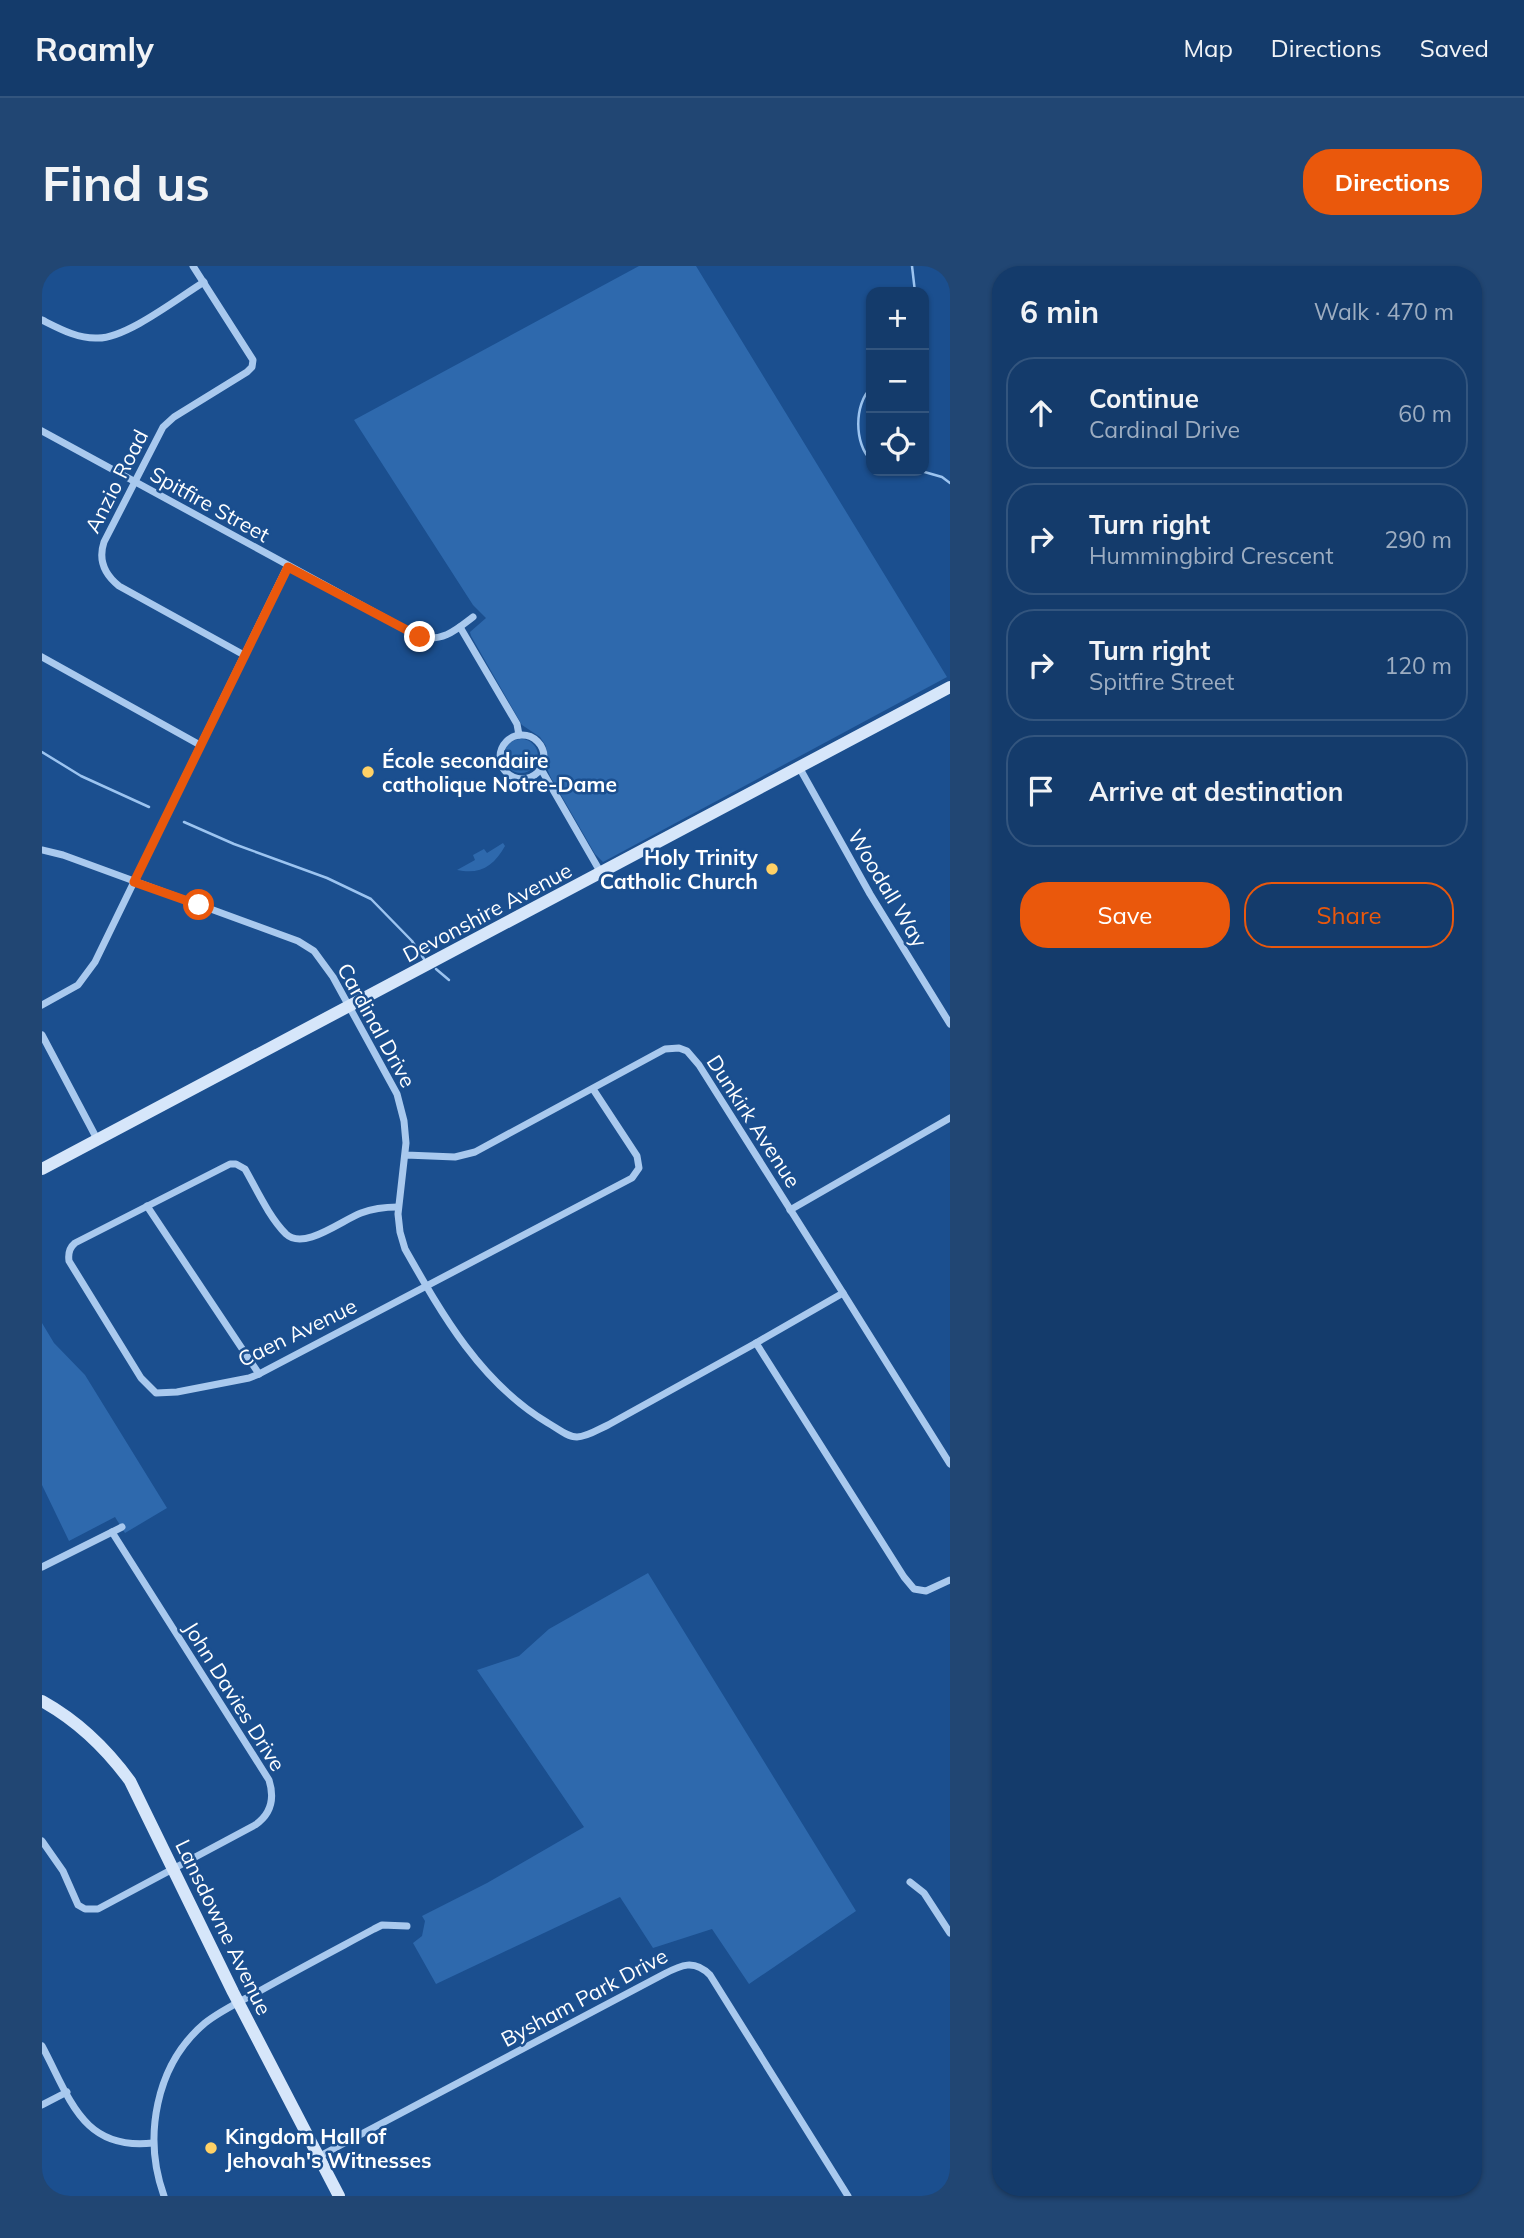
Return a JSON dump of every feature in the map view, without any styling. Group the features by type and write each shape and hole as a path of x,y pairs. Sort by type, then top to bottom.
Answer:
{"main road":[{"name":"Devonshire Avenue","path":"42,1169 950,687"},
{"name":"Lansdowne Avenue","path":"42,1701 88,1733 117,1764 142,1804 239,2002 339,2196"}],"street":[{"name":"Anzio Road","path":"193,266 253,360 252,367 169,422 159,433 102,548 102,563 106,573 119,586 244,655"},
{"path":"42,320 79,336 100,339 126,330 204,282"},
{"name":"Spitfire Street","path":"42,431 420,637 442,637 473,617"},
{"path":"42,1005 78,985 87,975 288,567"},
{"path":"460,627 517,724 519,734"},
{"path":"42,657 200,745"},
{"path":"519,734 533,737 539,742 544,757 541,769 531,778 508,775 502,769 499,754 502,746 506,740 519,734"},
{"name":"Woodall Way","path":"799,767 864,884 950,1024"},
{"path":"541,769 601,873"},
{"name":"Cardinal Drive","path":"42,850 63,855 304,944 320,959 350,1006 397,1094 404,1121 406,1155 398,1207 401,1239 426,1287 463,1345 485,1372 531,1413 570,1436 578,1437 608,1425 842,1293"},
{"path":"42,1035 97,1139"},
{"name":"Dunkirk Avenue","path":"406,1155 456,1157 470,1154 664,1049 679,1048 687,1051 725,1104 790,1209 950,1118"},
{"name":"Caen Avenue","path":"398,1207 370,1209 309,1238 295,1239 286,1234 279,1225 244,1169 234,1163 221,1166 75,1243 68,1256 141,1378 156,1393 249,1378 636,1174 639,1168 637,1156 593,1089"},
{"path":"147,1206 259,1374"},
{"path":"790,1209 950,1464"},
{"path":"756,1343 904,1577 914,1589 926,1591 950,1580"},
{"path":"42,1567 122,1527"},
{"name":"John Davies Drive","path":"42,1841 63,1871 78,1905 85,1909 97,1909 174,1870 262,1820 271,1806 269,1780 112,1532"},
{"path":"911,1882 924,1893 950,1933"},
{"path":"164,2196 155,2169 153,2143 159,2100 177,2056 203,2025 239,2002 382,1925 407,1926"},
{"name":"Bysham Park Drive","path":"318,2157 682,1965 692,1964 703,1967 710,1975 848,2196"},
{"path":"42,2046 87,2126 102,2136 127,2144 153,2143"},
{"path":"42,2105 67,2092"}],"shaded area":[{"path":"639,266 696,266 947,677 603,862 595,854 550,776 546,746 540,737 522,725 471,636 470,632 486,618 473,605 354,420"},
{"path":"521,739 533,744 538,756 533,768 521,773 509,768 504,756 509,744"},
{"path":"503,843 505,846 501,853 486,867 473,871 457,870 475,860 473,855 484,849 487,853"},
{"path":"42,1323 54,1343 85,1375 167,1508 125,1533 115,1517 69,1541 42,1485"},
{"path":"648,1573 856,1911 749,1984 712,1929 653,1948 620,1897 436,1984 413,1943 422,1936 425,1921 422,1916 487,1883 584,1827 477,1670 519,1656 549,1629"}],"waterway":[{"path":"912,266 914,287"},
{"path":"866,394 861,404 858,424 861,444 866,454"},
{"path":"929,473 950,483"},
{"path":"42,752 81,776 149,807"},
{"path":"184,822 234,844 327,878 371,899 412,941 424,959"},
{"path":"436,969 449,980"}],"place":[{"name":"École secondaire catholique Notre-Dame","path":"368,772"},
{"name":"Holy Trinity Catholic Church","path":"772,869"},
{"name":"Kingdom Hall of Jehovah's Witnesses","path":"211,2148"}],"route":[{"path":"199,905 134,882 288,567 420,637"}]}
